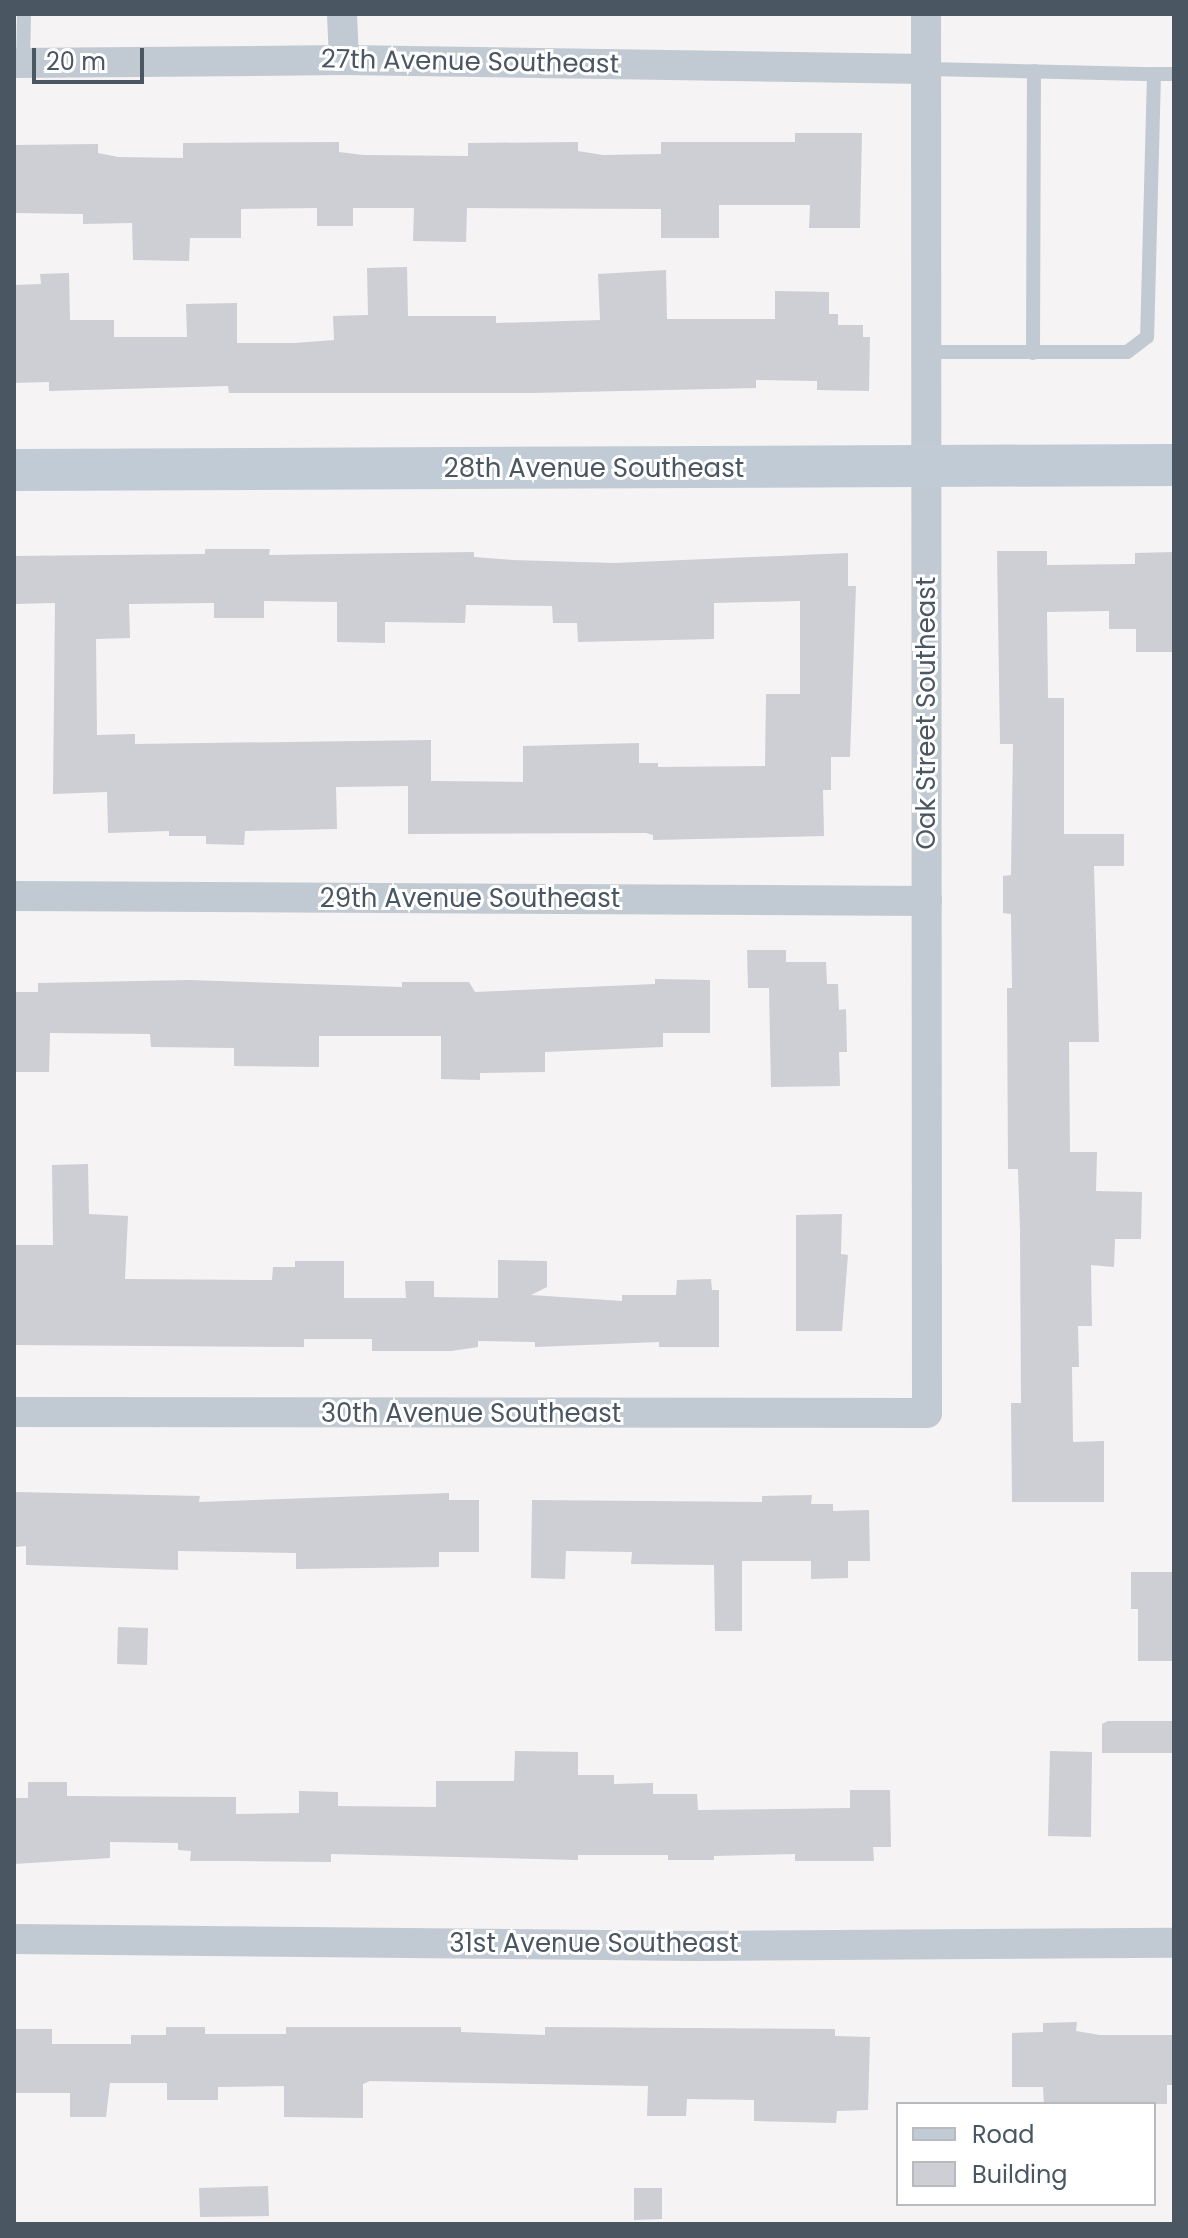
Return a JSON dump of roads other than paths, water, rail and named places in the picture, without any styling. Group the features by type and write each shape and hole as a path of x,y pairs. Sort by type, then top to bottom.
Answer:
{"street":[{"path":"342,14 344,60"},
{"name":"Oak Street Southeast","path":"926,14 927,1413"},
{"name":"27th Avenue Southeast","path":"18,63 344,60 926,69"},
{"name":"28th Avenue Southeast","path":"14,470 1174,465"},
{"name":"29th Avenue Southeast","path":"14,896 927,901"},
{"name":"30th Avenue Southeast","path":"14,1412 927,1413"},
{"name":"31st Avenue Southeast","path":"14,1939 697,1946 1174,1943"}],"lane":[{"path":"18,63 24,14"},
{"path":"926,69 1174,74"},
{"path":"1033,353 1034,71"},
{"path":"927,352 1127,352 1147,337 1154,74"}]}
